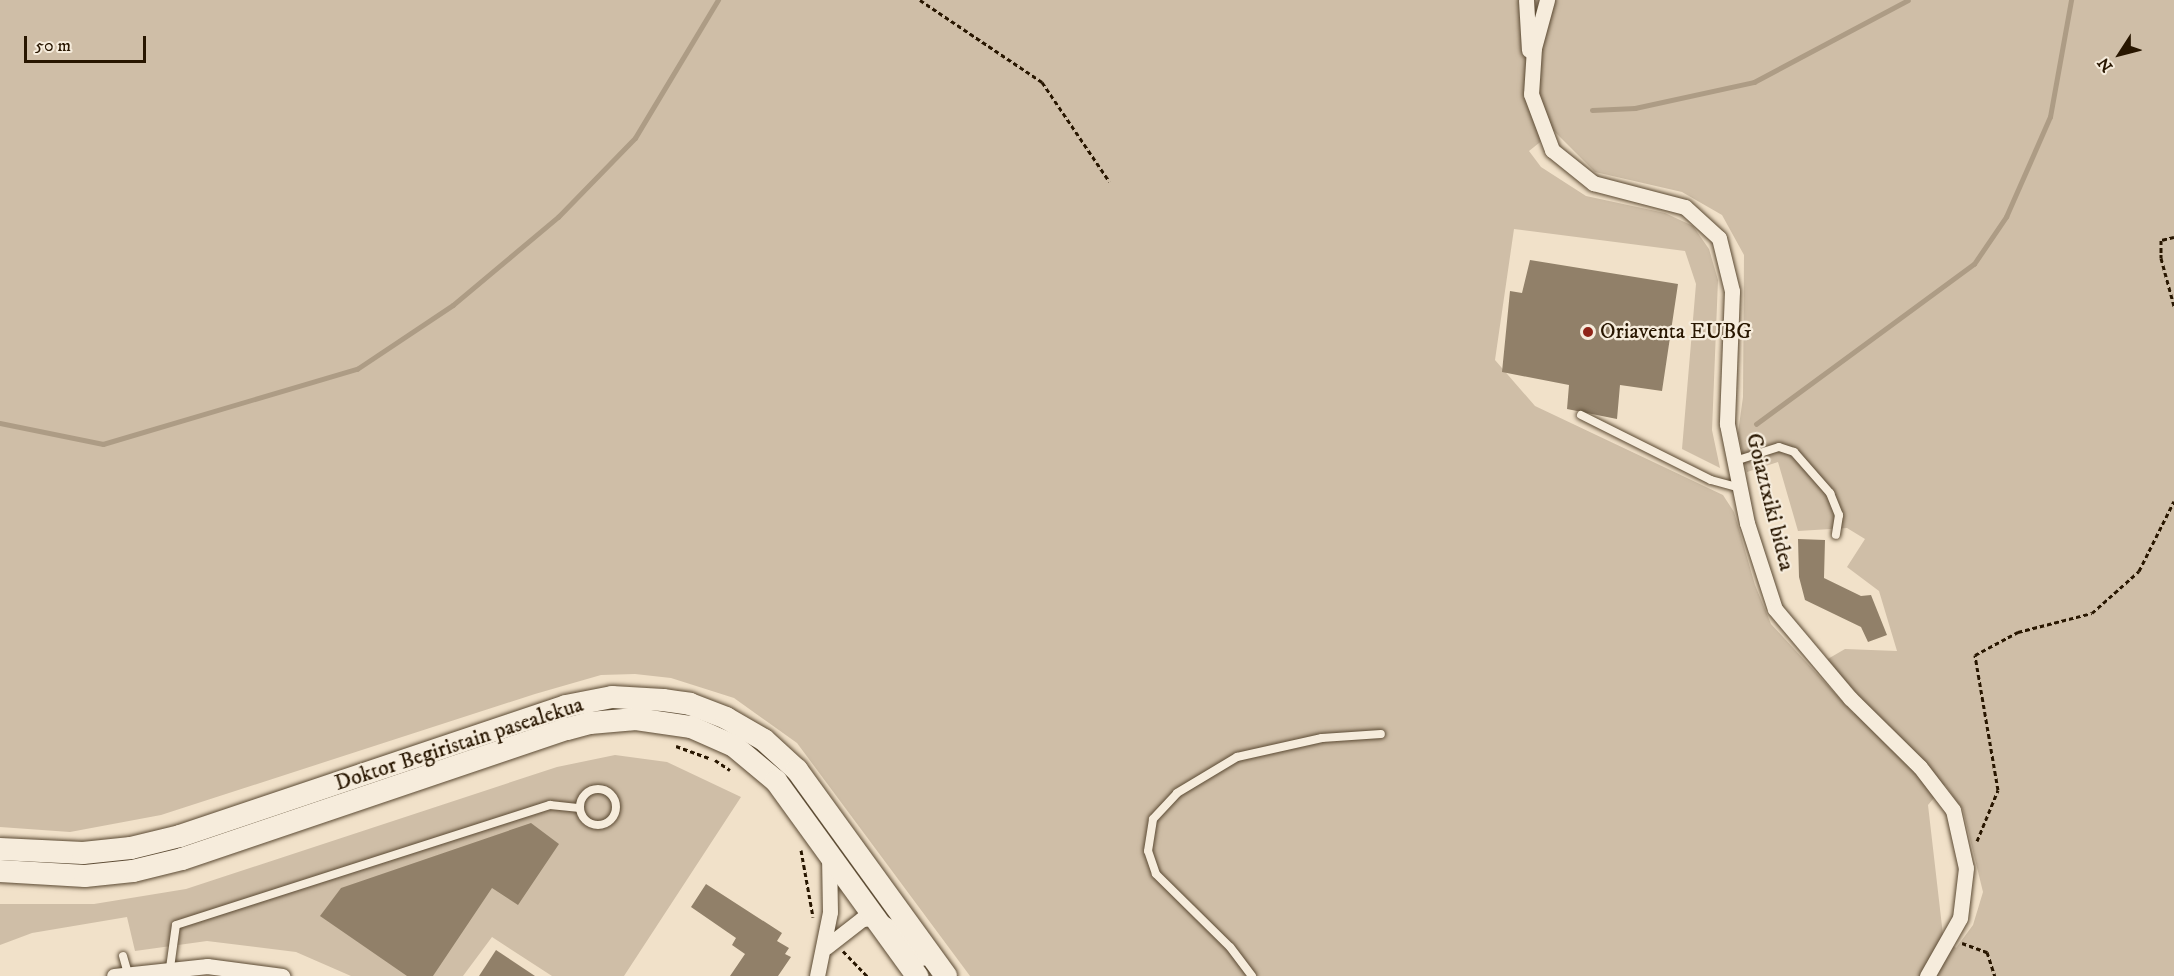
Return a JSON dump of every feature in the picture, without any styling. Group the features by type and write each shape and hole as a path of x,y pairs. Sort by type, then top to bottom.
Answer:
{"main road":[{"name":"Doktor Begiristain pasealekua","path":"0,849 83,853 131,848 180,836 566,706 612,697 663,700 690,704 726,718 764,740 797,771 946,976"},
{"name":"Doktor Begiristain pasealekua","path":"0,871 85,876 172,862 567,729 590,723 636,719 691,727 734,746 776,781 875,918"},
{"path":"875,918 917,976"}],"street":[{"path":"1526,0 1531,94"},
{"name":"Goiaztxiki bidea","path":"1547,0 1534,48 1531,94 1552,150 1593,183 1685,207 1719,238 1732,291 1727,424 1747,523 1775,609 1850,698 1920,767 1953,810 1965,868 1960,918 1927,976"},
{"path":"817,976 830,945 828,852"},
{"path":"830,945 862,919 875,918"},
{"name":"Doktor Begiristain pasealekua","path":"875,918 900,933 924,961 946,976"},
{"path":"129,974 170,968 282,976"}],"lane":[{"path":"1581,415 1711,480 1740,488"},
{"path":"1735,461 1779,447 1794,452 1830,493 1839,514 1836,535"},
{"path":"1252,976 1230,947 1156,874 1148,851 1153,819 1177,792 1237,758 1322,738 1381,734"},
{"path":"598,789 613,797 617,808 612,820 601,826 589,823 580,808 583,797 598,789"},
{"path":"170,968 176,925 550,805 580,808"},
{"path":"123,956 129,974"}],"path":[{"path":"920,0 1042,82 1109,181"},
{"path":"2174,237 2160,240 2161,258 2174,306"},
{"path":"1965,868 1998,790 1975,656 2018,632 2092,613 2139,571 2174,501"},
{"path":"671,744 714,759 732,771"},
{"path":"796,843 804,862 808,904 816,923"},
{"path":"1951,933 1970,949 1987,952 1995,976"},
{"path":"830,945 867,976"}],"shaded area":[{"path":"0,0 2174,0 2174,976 970,976 797,743 734,698 671,678 635,674 601,675 535,694 161,815 70,832 0,827","holes":["1554,131 1595,172 1682,192 1722,215 1744,255 1743,397 1738,433 1747,472 1778,462 1798,531 1847,528 1865,539 1847,567 1879,591 1897,651 1845,649 1826,660 1862,699 1854,714 1771,624 1755,585 1734,512 1723,495 1535,406 1495,360 1514,229 1685,251 1696,284 1682,449 1720,468 1712,430 1718,280 1709,249 1693,226 1665,213 1586,196 1541,167 1529,151","1945,785 1963,810 1983,892 1973,925 1956,948 1943,935 1928,805"]},
{"path":"615,755 667,762 741,797 624,976 552,976 492,937 463,976 351,976 296,952 207,941 135,951 127,917 32,933 0,945 0,904 94,904 186,889 557,767"}],"building":[{"name":"Oriaventa EUBG","path":"1530,260 1678,284 1662,391 1620,385 1617,419 1567,409 1569,385 1502,372 1510,291 1522,293"},
{"path":"1798,539 1825,540 1824,578 1861,596 1871,595 1887,635 1868,642 1861,627 1805,600 1799,577"},
{"path":"531,823 559,844 518,905 492,888 433,976 407,976 320,916 341,888"},
{"path":"706,884 782,933 777,941 789,948 785,954 791,957 778,976 730,976 745,954 732,945 736,938 691,907"},
{"path":"496,950 535,976 479,976"}],"waterway":[{"path":"0,423 103,444 357,369 453,305 558,217 635,138 718,0"},
{"path":"1592,110 1635,108 1754,82 1908,0"},
{"path":"1756,424 1974,264 2006,217 2050,117 2071,0"}],"place":[{"name":"Oriaventa EUBG","path":"1588,332"}]}
